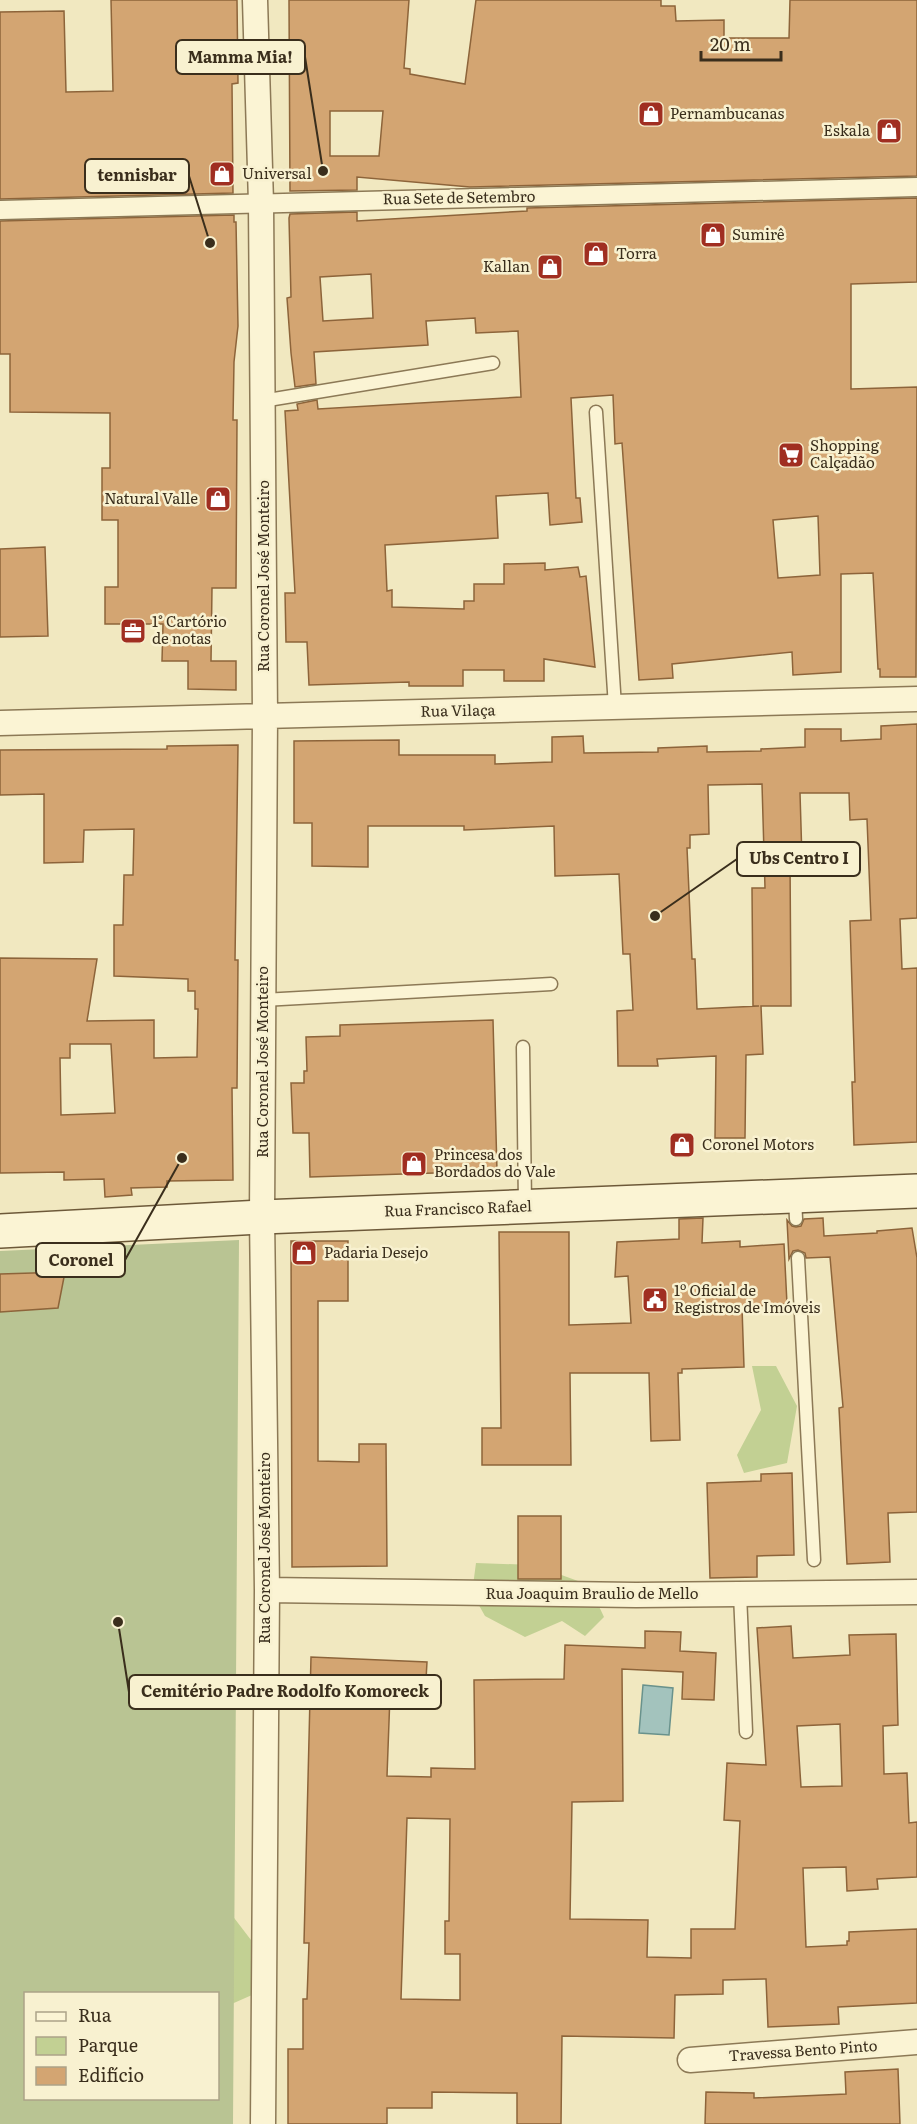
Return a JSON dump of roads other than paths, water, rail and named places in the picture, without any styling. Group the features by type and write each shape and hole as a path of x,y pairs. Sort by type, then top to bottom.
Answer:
{"main road":[{"name":"Rua Francisco Rafael","path":"0,1231 262,1217 525,1207 796,1208 917,1191"}],"street":[{"name":"Rua Coronel José Monteiro","path":"255,0 261,203 265,715 262,1217 267,1590 263,2124"},
{"name":"Rua Sete de Setembro","path":"0,210 917,187"},
{"name":"Rua Vilaça","path":"0,723 917,699"},
{"name":"Rua Joaquim Braulio de Mello","path":"267,1590 636,1595 917,1592"},
{"name":"Travessa Bento Pinto","path":"690,2060 917,2042"}],"lane":[{"path":"262,400 493,363"},
{"path":"596,412 615,707"},
{"path":"263,1000 550,984"},
{"path":"523,1047 525,1207"},
{"path":"798,1258 814,1560"},
{"path":"740,1594 746,1732"}],"water":[{"path":"643,1685 673,1688 669,1735 639,1733"}],"place":[{"name":"Pernambucanas","path":"651,114"},
{"name":"Eskala","path":"889,131"},
{"name":"Mamma Mia!","path":"323,171"},
{"name":"Universal","path":"222,174"},
{"name":"Sumirê","path":"713,235"},
{"name":"tennisbar","path":"210,243"},
{"name":"Torra","path":"596,254"},
{"name":"Kallan","path":"550,267"},
{"name":"Shopping Calçadão","path":"791,455"},
{"name":"Natural Valle","path":"218,499"},
{"name":"1° Cartório de notas","path":"133,631"},
{"name":"Ubs Centro I","path":"655,916"},
{"name":"Coronel Motors","path":"682,1145"},
{"name":"Coronel","path":"182,1158"},
{"name":"Princesa dos Bordados do Vale","path":"414,1164"},
{"name":"Padaria Desejo","path":"304,1253"},
{"name":"1º Oficial de Registros de Imóveis","path":"655,1300"},
{"name":"Cemitério Padre Rodolfo Komoreck","path":"118,1622"}]}
